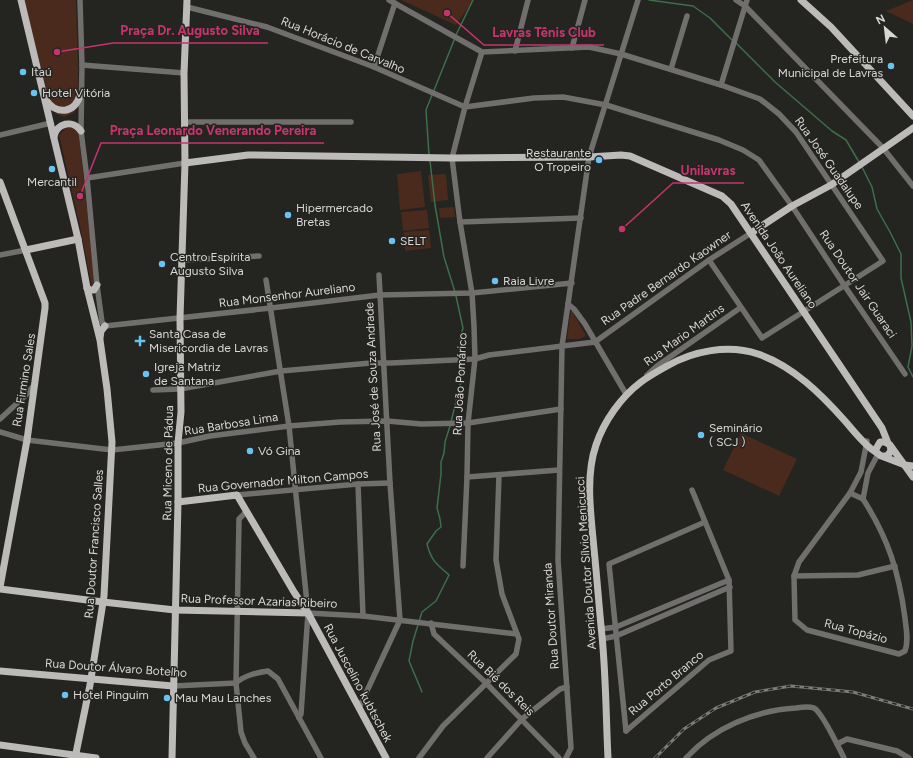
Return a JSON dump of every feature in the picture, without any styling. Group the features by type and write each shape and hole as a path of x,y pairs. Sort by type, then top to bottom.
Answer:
{"main road":[{"name":"Rua Doutor Francisco Salles","path":"21,0 51,122 78,239 87,288 100,340 107,389 112,450 103,602 91,678 75,756"},
{"path":"801,0 831,27 913,116"},
{"name":"Rua Miceno de Pádua","path":"172,758 178,443 181,412 180,318 183,260 185,162 184,73 187,3"},
{"path":"44,98 56,110 65,110 77,104 80,96"},
{"path":"54,137 56,130 65,124 73,124 79,128 81,132"},
{"path":"751,233 792,206 831,185 913,128"},
{"name":"Avenida João Aureliano","path":"185,162 248,155 452,158 630,156 722,196 731,204 882,428 882,448"},
{"name":"Rua Firmino Sales","path":"0,182 46,308 36,383 0,588"},
{"path":"26,250 78,239"},
{"path":"87,288 94,290 97,285"},
{"path":"100,340 101,331 105,326"},
{"name":"Avenida Doutor Sílvio Menicucci","path":"608,758 602,630 591,518 590,472 596,445 607,422 626,394 641,381 680,359 693,354 714,350 735,350 756,353 777,361 797,374 871,449 882,448 909,465"},
{"path":"882,448 909,465 913,477"},
{"name":"Rua Governador Milton Campos","path":"178,502 238,495"},
{"name":"Rua Juscelino kubtschek","path":"238,495 246,512 294,592 308,612 386,758"},
{"name":"Rua Professor Azarias Ribeiro","path":"0,588 175,610 308,612"},
{"name":"Rua Doutor Álvaro Botelho","path":"0,671 173,686"},
{"path":"0,745 96,758"}],"street":[{"path":"80,0 82,65 80,96 81,132 97,285 102,322 105,326"},
{"path":"388,0 482,52 465,107 452,158"},
{"path":"515,51 528,0"},
{"path":"572,48 585,0"},
{"name":"Rua Doutor Miranda","path":"566,758 571,748 558,560 562,346 590,157 638,0"},
{"path":"736,0 746,3 883,148 913,186"},
{"name":"Rua Horácio de Carvalho","path":"187,3 267,27 374,68 465,107"},
{"path":"374,68 395,3"},
{"path":"721,85 746,3"},
{"path":"671,69 687,16"},
{"name":"Rua José Guadalupe","path":"482,52 589,47 621,54 671,69 760,99 779,114 796,132 883,261 844,285"},
{"path":"82,65 184,73"},
{"name":"Rua Doutor Jair Guaraci","path":"465,107 534,98 563,97 606,104 712,138 743,150 759,160 906,374"},
{"path":"0,135 51,122"},
{"path":"185,122 351,122"},
{"name":"Rua João Pomárico","path":"452,158 460,222 472,293 475,359 468,422 463,566"},
{"path":"87,178 185,162"},
{"path":"460,222 581,218"},
{"name":"Rua Padre Bernardo Kaowner","path":"595,342 708,260 751,233"},
{"path":"0,255 26,250"},
{"path":"183,260 259,256"},
{"path":"708,260 762,338 844,285"},
{"name":"Rua José de Souza Andrade","path":"359,708 400,620 390,483 378,275"},
{"path":"266,280 289,426 308,612 301,714 299,718"},
{"name":"Rua Monsenhor Aureliano","path":"105,326 380,295 472,293 572,283"},
{"path":"568,304 574,309 626,394"},
{"name":"Rua Mario Martins","path":"641,381 657,366 740,308"},
{"path":"153,390 180,389 281,372 371,363 383,364 475,359 595,342"},
{"path":"0,419 26,396 36,383"},
{"path":"26,396 30,395 33,399"},
{"name":"Rua Barbosa Lima","path":"0,432 26,440 112,450 178,443 210,436 289,426 340,422 387,421 421,424 468,422 561,409"},
{"name":"Rua Topázio","path":"863,499 889,546 902,593 908,643 905,651 899,654 807,630 795,620 794,576 799,562 850,493 861,472 865,442"},
{"path":"850,493 863,499 868,473 882,448"},
{"path":"467,477 499,476 559,470"},
{"path":"861,472 868,473"},
{"path":"419,758 443,726 516,654 519,639 502,594 496,560 499,476"},
{"name":"Rua Governador Milton Campos","path":"238,495 296,491 358,484 390,483"},
{"path":"358,484 363,616"},
{"name":"Rua Porto Branco","path":"616,636 626,731 709,660 731,651 730,580 692,490"},
{"path":"246,512 239,520 236,683 241,732 245,743 254,758"},
{"path":"616,636 609,564 705,522"},
{"path":"794,576 858,576 895,566"},
{"path":"602,630 616,627 730,580"},
{"path":"602,639 616,636 730,587"},
{"path":"294,592 298,595 302,593 305,588"},
{"path":"705,590 708,597"},
{"path":"684,599 687,606"},
{"path":"656,610 659,618"},
{"name":"Rua Professor Azarias Ribeiro","path":"308,612 431,623 517,634"},
{"path":"633,620 636,627"},
{"name":"Rua Bié dos Reis","path":"431,623 434,634 486,683 559,758"},
{"path":"306,633 310,629 317,630"},
{"name":"Rua Doutor Álvaro Botelho","path":"173,686 236,683 241,678 256,672 268,672 278,679 321,758"},
{"path":"487,758 522,719 560,689 567,687"},
{"path":"686,758 695,748 722,730 748,718 780,709 809,707 814,708 819,712 844,758"},
{"path":"837,744 847,739 897,750 909,758"}],"shaded area":[{"path":"24,0 76,0 79,105 74,113 64,117 56,114 50,105"},
{"path":"401,0 473,0 456,25"},
{"path":"913,0 913,24 886,11"},
{"path":"70,127 78,130 96,287 92,288 80,226 59,135 66,128"},
{"path":"421,171 425,207 400,210 397,174"},
{"path":"446,174 448,200 431,202 428,175"},
{"path":"454,207 455,217 440,218 439,208"},
{"path":"427,210 429,228 403,231 401,212"},
{"path":"429,230 431,248 405,251 404,232"},
{"path":"571,309 586,336 579,339 567,339"},
{"path":"741,433 797,459 779,496 723,470"}],"waterway":[{"path":"456,35 473,0"},
{"path":"649,0 693,6 710,18 733,41"},
{"path":"429,155 426,110 455,38"},
{"path":"736,43 775,82 832,131 846,140 859,162"},
{"path":"430,161 435,205 444,257 455,292"},
{"path":"862,167 872,187 877,209 901,254 901,278 911,322 912,346 908,367 913,377"},
{"path":"456,296 463,328 460,339 461,357"},
{"path":"451,422 461,381 461,361"},
{"path":"422,692 409,661 413,641 422,612 436,601 449,575 441,568 430,554 427,544 436,531 441,527 437,508 441,462 450,426"}],"railway":[{"path":"655,758 684,729 716,708 755,692 791,686 853,692 913,709"}],"place":[{"name":"Lavras Tênis Club","path":"447,13"},
{"name":"Praça Dr. Augusto Silva","path":"57,52"},
{"name":"Prefeitura Municipal de Lavras","path":"891,66"},
{"name":"Itaú","path":"23,72"},
{"name":"Hotel Vitória","path":"34,93"},
{"name":"Restaurante O Tropeiro","path":"599,160"},
{"name":"Mercantil","path":"52,169"},
{"name":"Praça Leonardo Venerando Pereira","path":"80,196"},
{"name":"Hipermercado Bretas","path":"288,215"},
{"name":"Unilavras","path":"622,229"},
{"name":"SELT","path":"392,241"},
{"name":"Centro Espírita Augusto Silva","path":"162,264"},
{"name":"Raia Livre","path":"495,281"},
{"name":"Santa Casa de Misericordia de Lavras","path":"140,341"},
{"name":"Igreja Matriz de Santana","path":"146,374"},
{"name":"Seminário ( SCJ )","path":"701,435"},
{"name":"Vó Gina","path":"250,451"},
{"name":"Hotel Pinguim","path":"65,695"},
{"name":"Mau Mau Lanches","path":"167,698"}]}
